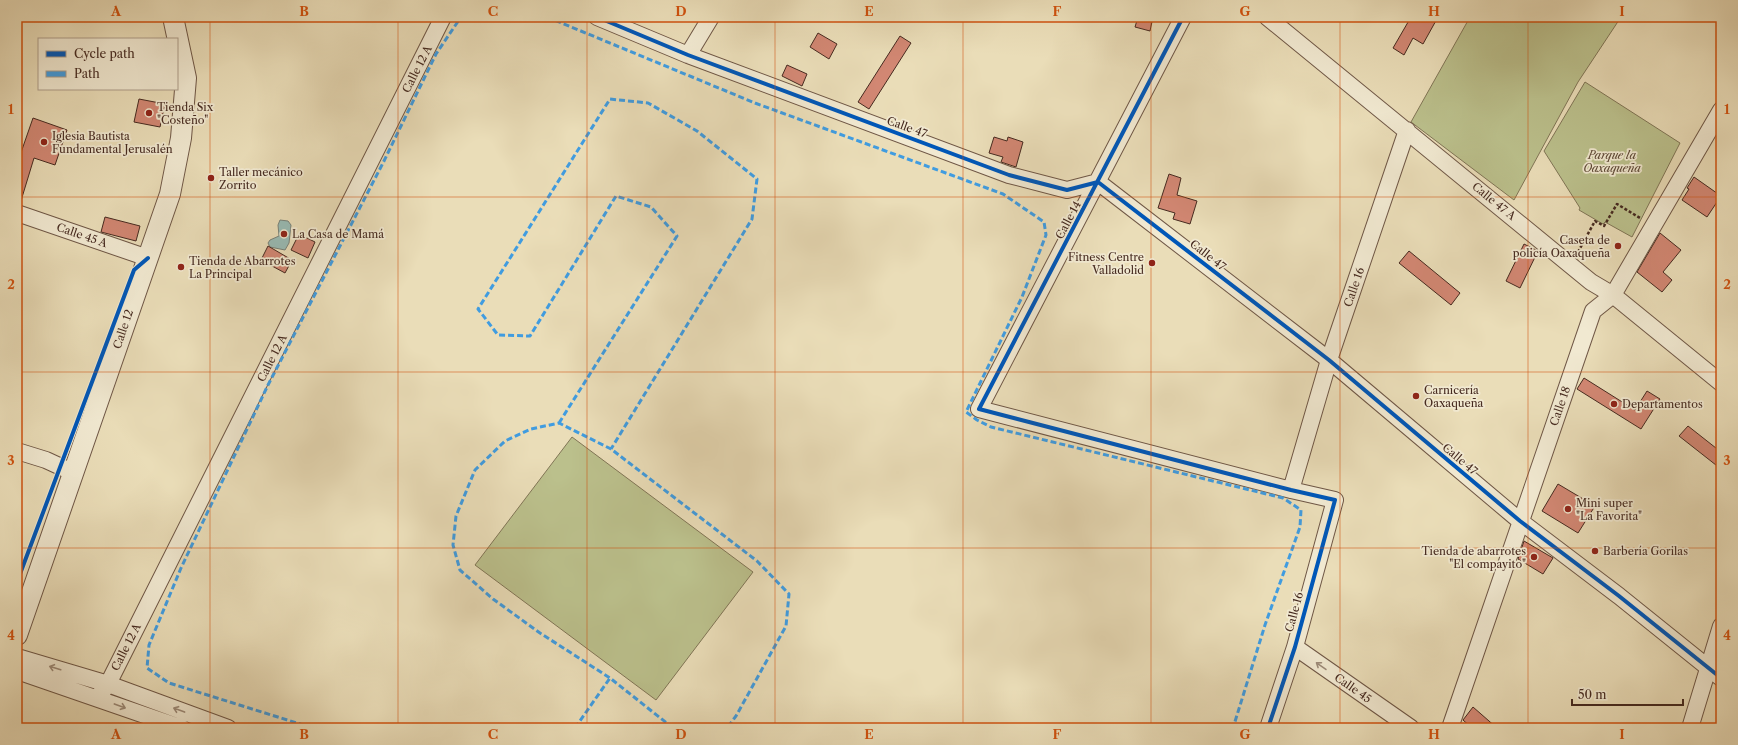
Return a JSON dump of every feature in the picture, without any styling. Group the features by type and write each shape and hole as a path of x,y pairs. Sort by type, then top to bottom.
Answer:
{"street":[{"name":"Calle 12","path":"173,17 177,38"},
{"name":"Calle 12 A","path":"98,697 108,684 443,17"},
{"name":"Calle 47","path":"597,17 688,55 1009,175 1067,190 1098,182 1329,360 1520,522 1619,596 1721,678"},
{"path":"688,55 711,17"},
{"name":"Calle 14","path":"1183,17 978,409 1291,490"},
{"name":"Calle 47 A","path":"1267,17 1571,264 1591,282 1613,295 1721,383"},
{"name":"Calle 12","path":"17,635 72,472 170,194 181,138 186,78 178,40"},
{"name":"Calle 18","path":"1450,728 1593,311 1613,295 1721,110"},
{"name":"Calle 16","path":"1268,728 1295,647 1335,500 1291,490 1329,360 1407,130"},
{"path":"1067,190 1090,196"},
{"name":"Calle 45 A","path":"17,213 148,258"},
{"path":"17,451 46,460 72,472"},
{"path":"1690,728 1721,626"},
{"name":"Calle 45","path":"1295,647 1411,728"},
{"path":"17,657 108,684 228,728"},
{"path":"17,671 98,697 182,728"}],"path":[{"path":"1571,264 1595,221 1604,226 1617,204 1654,227"}],"green space":[{"path":"1470,17 1621,17 1578,82 1514,200 1411,122"},
{"name":"Parque la Oaxaqueña","path":"1585,82 1680,143 1632,237 1605,222 1603,224 1579,210 1580,208 1544,151"},
{"path":"572,437 753,572 656,700 475,565"}],"water":[{"name":"La Casa de Mamá","path":"280,220 288,221 291,225 289,243 285,250 270,247 268,243 270,240 279,236 278,225"}],"building":[{"path":"1138,17 1153,17 1150,31 1135,27"},
{"path":"1411,17 1438,17 1423,44 1413,38 1404,55 1393,48"},
{"path":"818,33 837,44 829,59 810,47"},
{"path":"900,36 911,43 869,109 858,102"},
{"path":"787,65 807,74 802,86 782,76"},
{"name":"Tienda Six \"Costeño\"","path":"139,99 165,104 160,127 134,122"},
{"name":"Iglesia Bautista Fundamental Jerusalén","path":"33,118 67,130 55,165 34,158 20,204 17,204 17,164"},
{"path":"994,137 1007,141 1008,137 1023,142 1016,167 1001,162 1003,157 989,153"},
{"path":"1169,174 1181,178 1177,195 1197,201 1190,224 1173,219 1175,213 1158,208"},
{"path":"1694,177 1721,196 1707,217 1682,200"},
{"path":"105,217 140,226 136,241 101,232"},
{"path":"1660,233 1681,250 1663,272 1672,280 1662,292 1637,272"},
{"path":"299,234 315,242 308,258 291,250"},
{"path":"1524,244 1538,251 1520,288 1506,281"},
{"path":"268,246 292,260 285,273 261,260"},
{"path":"1409,251 1460,293 1451,305 1399,263"},
{"name":"Departamentos","path":"1584,378 1635,410 1647,391 1660,399 1641,429 1577,389"},
{"name":"Departamentos","path":"1688,426 1721,452 1721,469 1679,436"},
{"name":"Mini super \"La Favorita\"","path":"1558,484 1595,506 1578,533 1542,511"},
{"name":"Tienda de abarrotes \"El compayito\"","path":"1524,541 1553,558 1543,574 1518,559"},
{"path":"1473,707 1497,728 1472,728 1463,720"}],"marked path":[{"path":"313,728 169,683 147,668 149,645 181,568 268,385 383,163 436,54 461,17"},
{"path":"547,17 755,103 1003,194 1044,222 1046,235 1022,297 966,412 977,420 991,427 1283,498 1301,510 1300,527 1265,625 1233,728"},
{"path":"559,423 677,236 651,207 616,196 530,336 498,335 478,309 610,99 648,103 697,131 757,179 752,219 611,449"},
{"path":"673,728 610,678 540,633 493,599 460,570 453,545 456,516 475,470 505,441 531,429 559,423 611,449 757,561 789,594 786,626 736,716 727,728"},
{"path":"575,728 610,678"}],"cycle path":[{"path":"597,17 688,55 1009,175 1067,190 1098,182 1329,360 1520,521 1619,596 1721,678"},
{"path":"1183,17 979,409 1291,490 1335,500 1295,647 1268,728"},
{"path":"17,582 134,270 148,258"}],"place":[{"name":"Tienda Six \"Costeño\"","path":"149,113"},
{"name":"Iglesia Bautista Fundamental Jerusalén","path":"44,142"},
{"name":"Taller mecánico Zorrito","path":"211,178"},
{"name":"La Casa de Mamá","path":"284,234"},
{"name":"Caseta de policía Oaxaqueña","path":"1618,246"},
{"name":"Fitness Centre Valladolid","path":"1152,263"},
{"name":"Tienda de Abarrotes La Principal","path":"181,267"},
{"name":"Carnicería Oaxaqueña","path":"1416,396"},
{"name":"Departamentos","path":"1614,404"},
{"name":"Mini super \"La Favorita\"","path":"1568,509"},
{"name":"Barbería Gorilas","path":"1595,551"},
{"name":"Tienda de abarrotes \"El compayito\"","path":"1534,557"}]}
